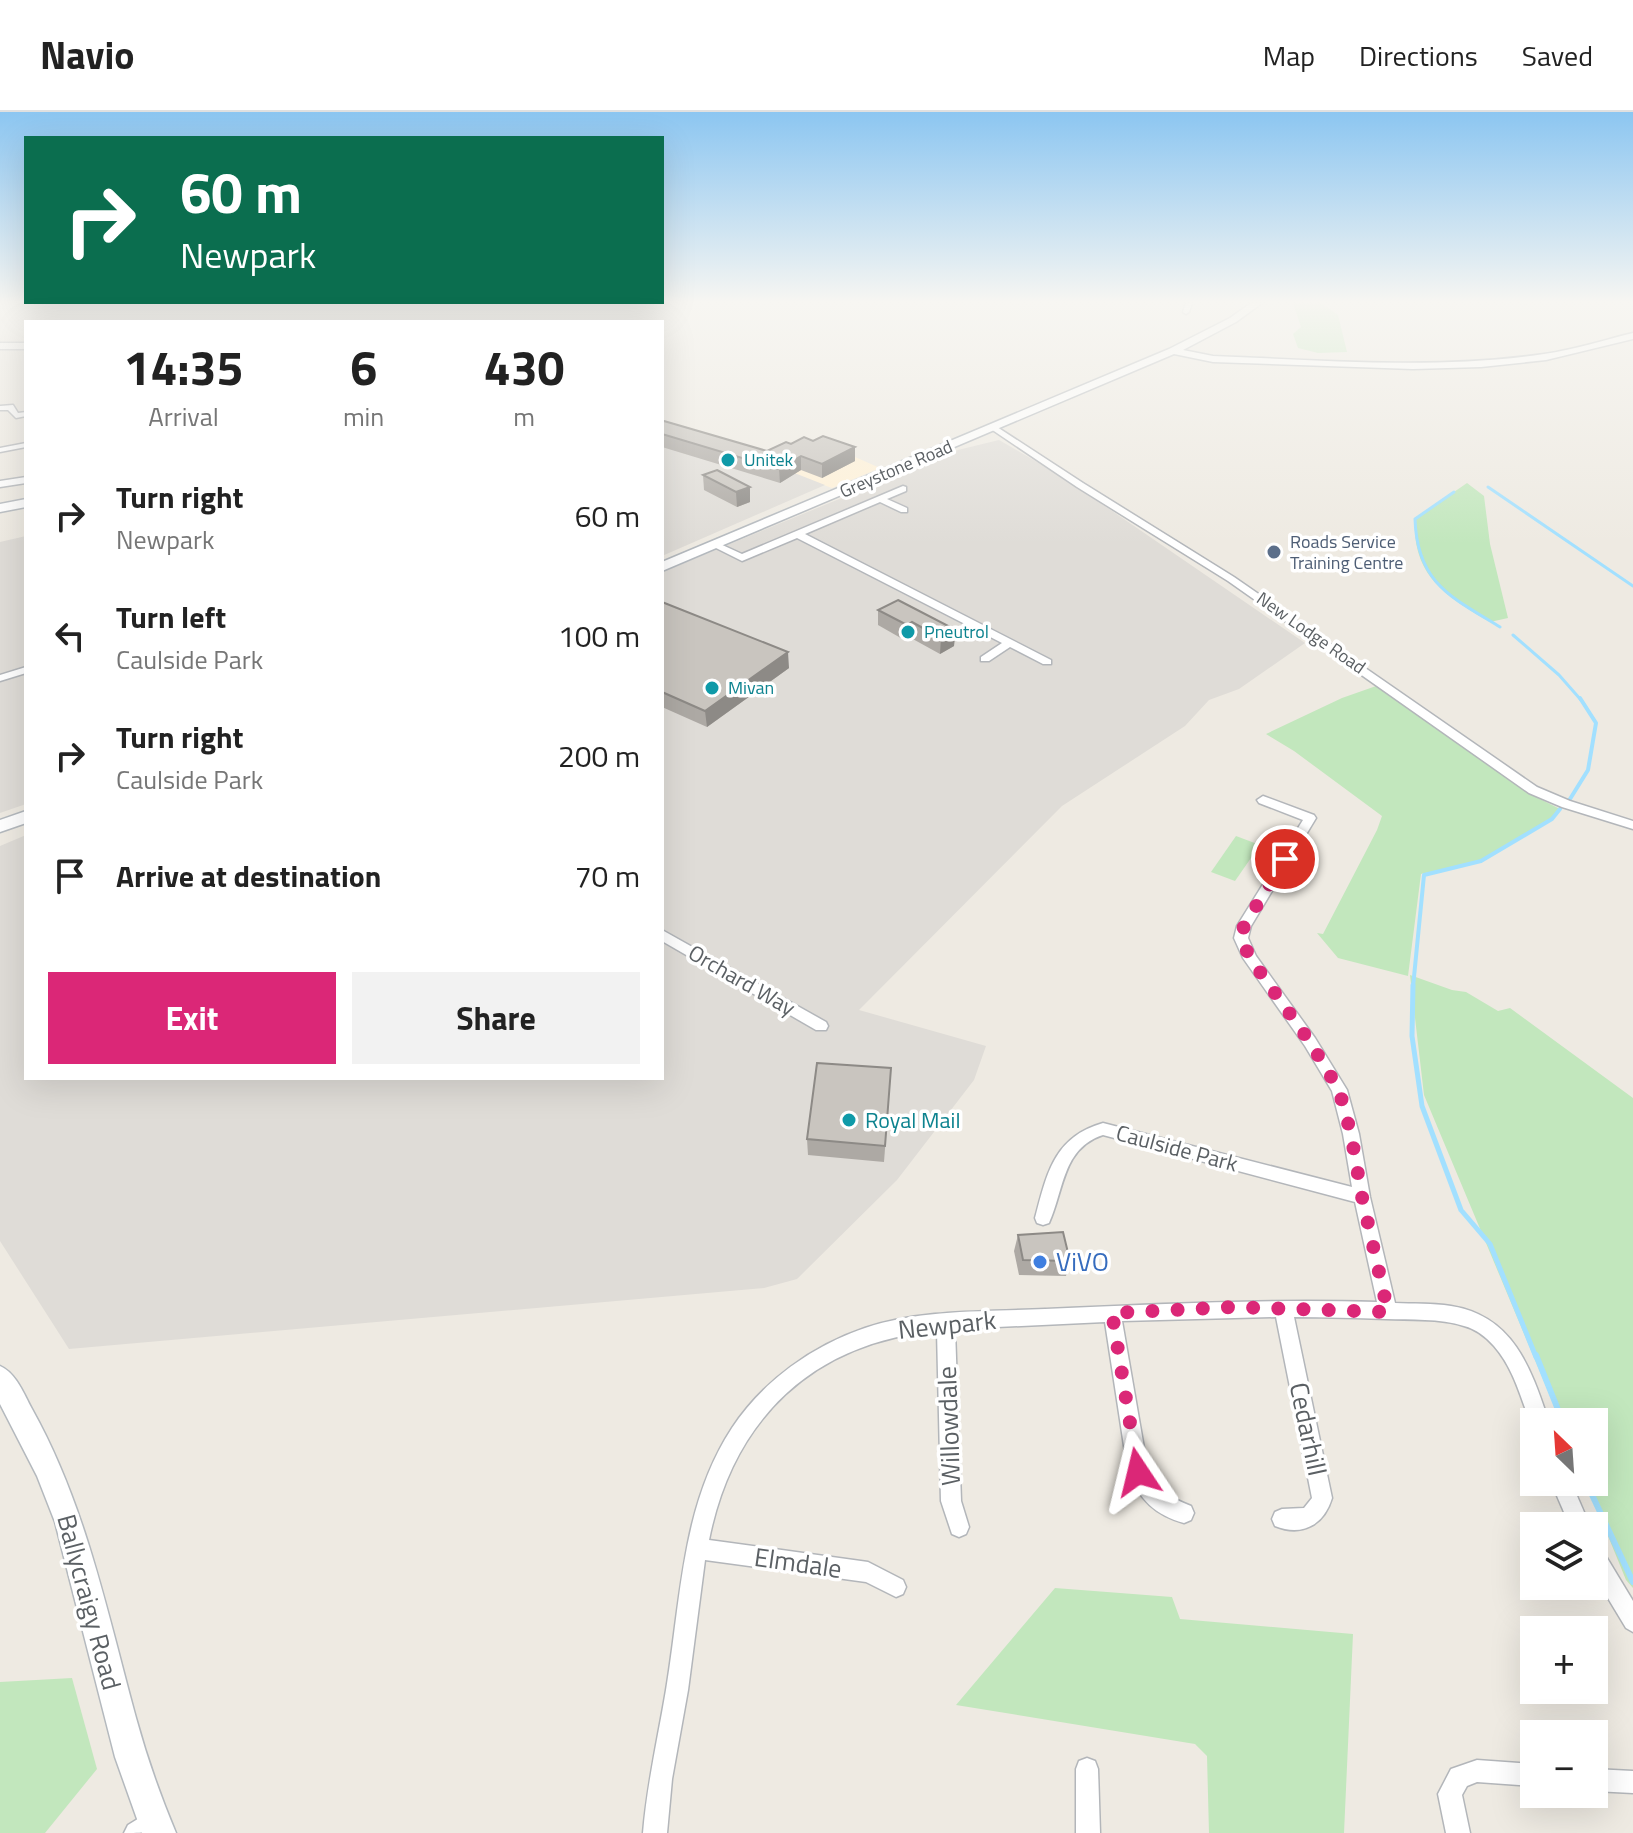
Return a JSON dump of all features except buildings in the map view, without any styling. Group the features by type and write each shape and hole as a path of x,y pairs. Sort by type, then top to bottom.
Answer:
{"main road":[{"name":"Greystone Road","path":"664,566 1097,383"},
{"path":"0,508 24,503"},
{"path":"0,826 24,818"},
{"name":"Ballycraigy Road","path":"0,1379 50,1471 69,1522 150,1829"}],"street":[{"path":"11,395 10,407 16,416 24,414"},
{"path":"0,408 10,407"},
{"name":"New Lodge Road","path":"994,427 1231,579 1533,790 1633,825"},
{"path":"0,450 24,445"},
{"path":"0,484 20,478"},
{"path":"715,545 742,558 903,489"},
{"path":"880,499 904,510"},
{"path":"797,534 1047,662"},
{"path":"985,659 1009,643"},
{"path":"0,678 24,671"},
{"path":"1263,800 1310,818 1244,926 1241,938 1250,958 1310,1042 1339,1090 1388,1312"},
{"name":"Orchard Way","path":"664,936 821,1026"},
{"name":"Caulside Park","path":"1043,1218 1059,1165 1089,1133 1103,1129 1362,1197"},
{"name":"Newpark","path":"655,1833 697,1549 710,1499 730,1450 751,1417 783,1383 810,1363 869,1335 946,1324 1233,1307 1464,1316 1487,1327 1503,1341 1518,1362 1535,1408"},
{"name":"Cedarhill","path":"1282,1519 1300,1520 1312,1516 1322,1498 1283,1308"},
{"path":"1112,1313 1138,1472 1158,1502 1184,1513"},
{"name":"Willowdale","path":"946,1324 951,1501 959,1527"},
{"name":"Elmdale","path":"697,1549 868,1572 896,1587"},
{"path":"1608,1579 1633,1621"},
{"path":"1087,1769 1088,1833"},
{"path":"1458,1833 1450,1794 1459,1777 1477,1771 1520,1774"},
{"path":"1608,1781 1633,1782"}],"shaded area":[{"path":"664,432 825,485 664,555"},
{"path":"999,440 1061,476 1305,643 1239,689 1209,700 1185,726 1062,806 859,1010 986,1046 974,1080 897,1180 797,1279 764,1288 69,1349 0,1241 0,846 24,836 24,1080 664,1080 664,571 958,450"},
{"path":"846,453 880,468 832,488 768,465"},
{"path":"24,536 24,805 0,813 0,542"}],"green space":[{"path":"1467,483 1484,496 1490,544 1508,618 1490,622 1459,603 1434,582 1419,555 1415,519"},
{"path":"1379,685 1528,793 1560,809 1552,819 1481,861 1421,874 1408,976 1338,958 1317,933 1323,934 1382,816 1266,734 1342,698"},
{"path":"1236,836 1260,845 1235,881 1211,872"},
{"path":"1410,975 1466,992 1498,1011 1510,1008 1633,1098 1633,1588 1626,1580 1608,1536 1608,1512 1598,1512 1592,1496 1608,1496 1608,1408 1555,1408 1424,1095"},
{"path":"1055,1588 1172,1597 1180,1619 1353,1634 1344,1833 1209,1833 1207,1756 1195,1744 956,1705"},
{"path":"72,1678 97,1769 45,1833 0,1833 0,1682"}],"waterway":[{"path":"1488,487 1633,586"},
{"path":"1454,492 1415,519 1422,559 1440,586 1452,597 1500,627"},
{"path":"1513,635 1559,675 1581,700"},
{"path":"1570,799 1588,770 1596,723 1580,698"},
{"path":"1413,987 1424,875 1481,861 1552,819 1560,809"},
{"path":"1413,985 1412,1036 1422,1106 1461,1210 1490,1244 1536,1357"},
{"path":"1536,1355 1557,1408"},
{"path":"1593,1496 1633,1582"}],"place":[{"name":"Unitek","path":"728,460"},
{"name":"Roads Service Training Centre","path":"1274,552"},
{"name":"Pneutrol","path":"908,632"},
{"name":"Mivan","path":"712,688"},
{"name":"Royal Mail","path":"849,1120"},
{"name":"ViVO","path":"1040,1262"}],"route":[{"path":"1138,1472 1112,1313 1233,1307 1388,1312 1339,1090 1310,1042 1250,958 1241,938 1244,926 1285,859"}]}
